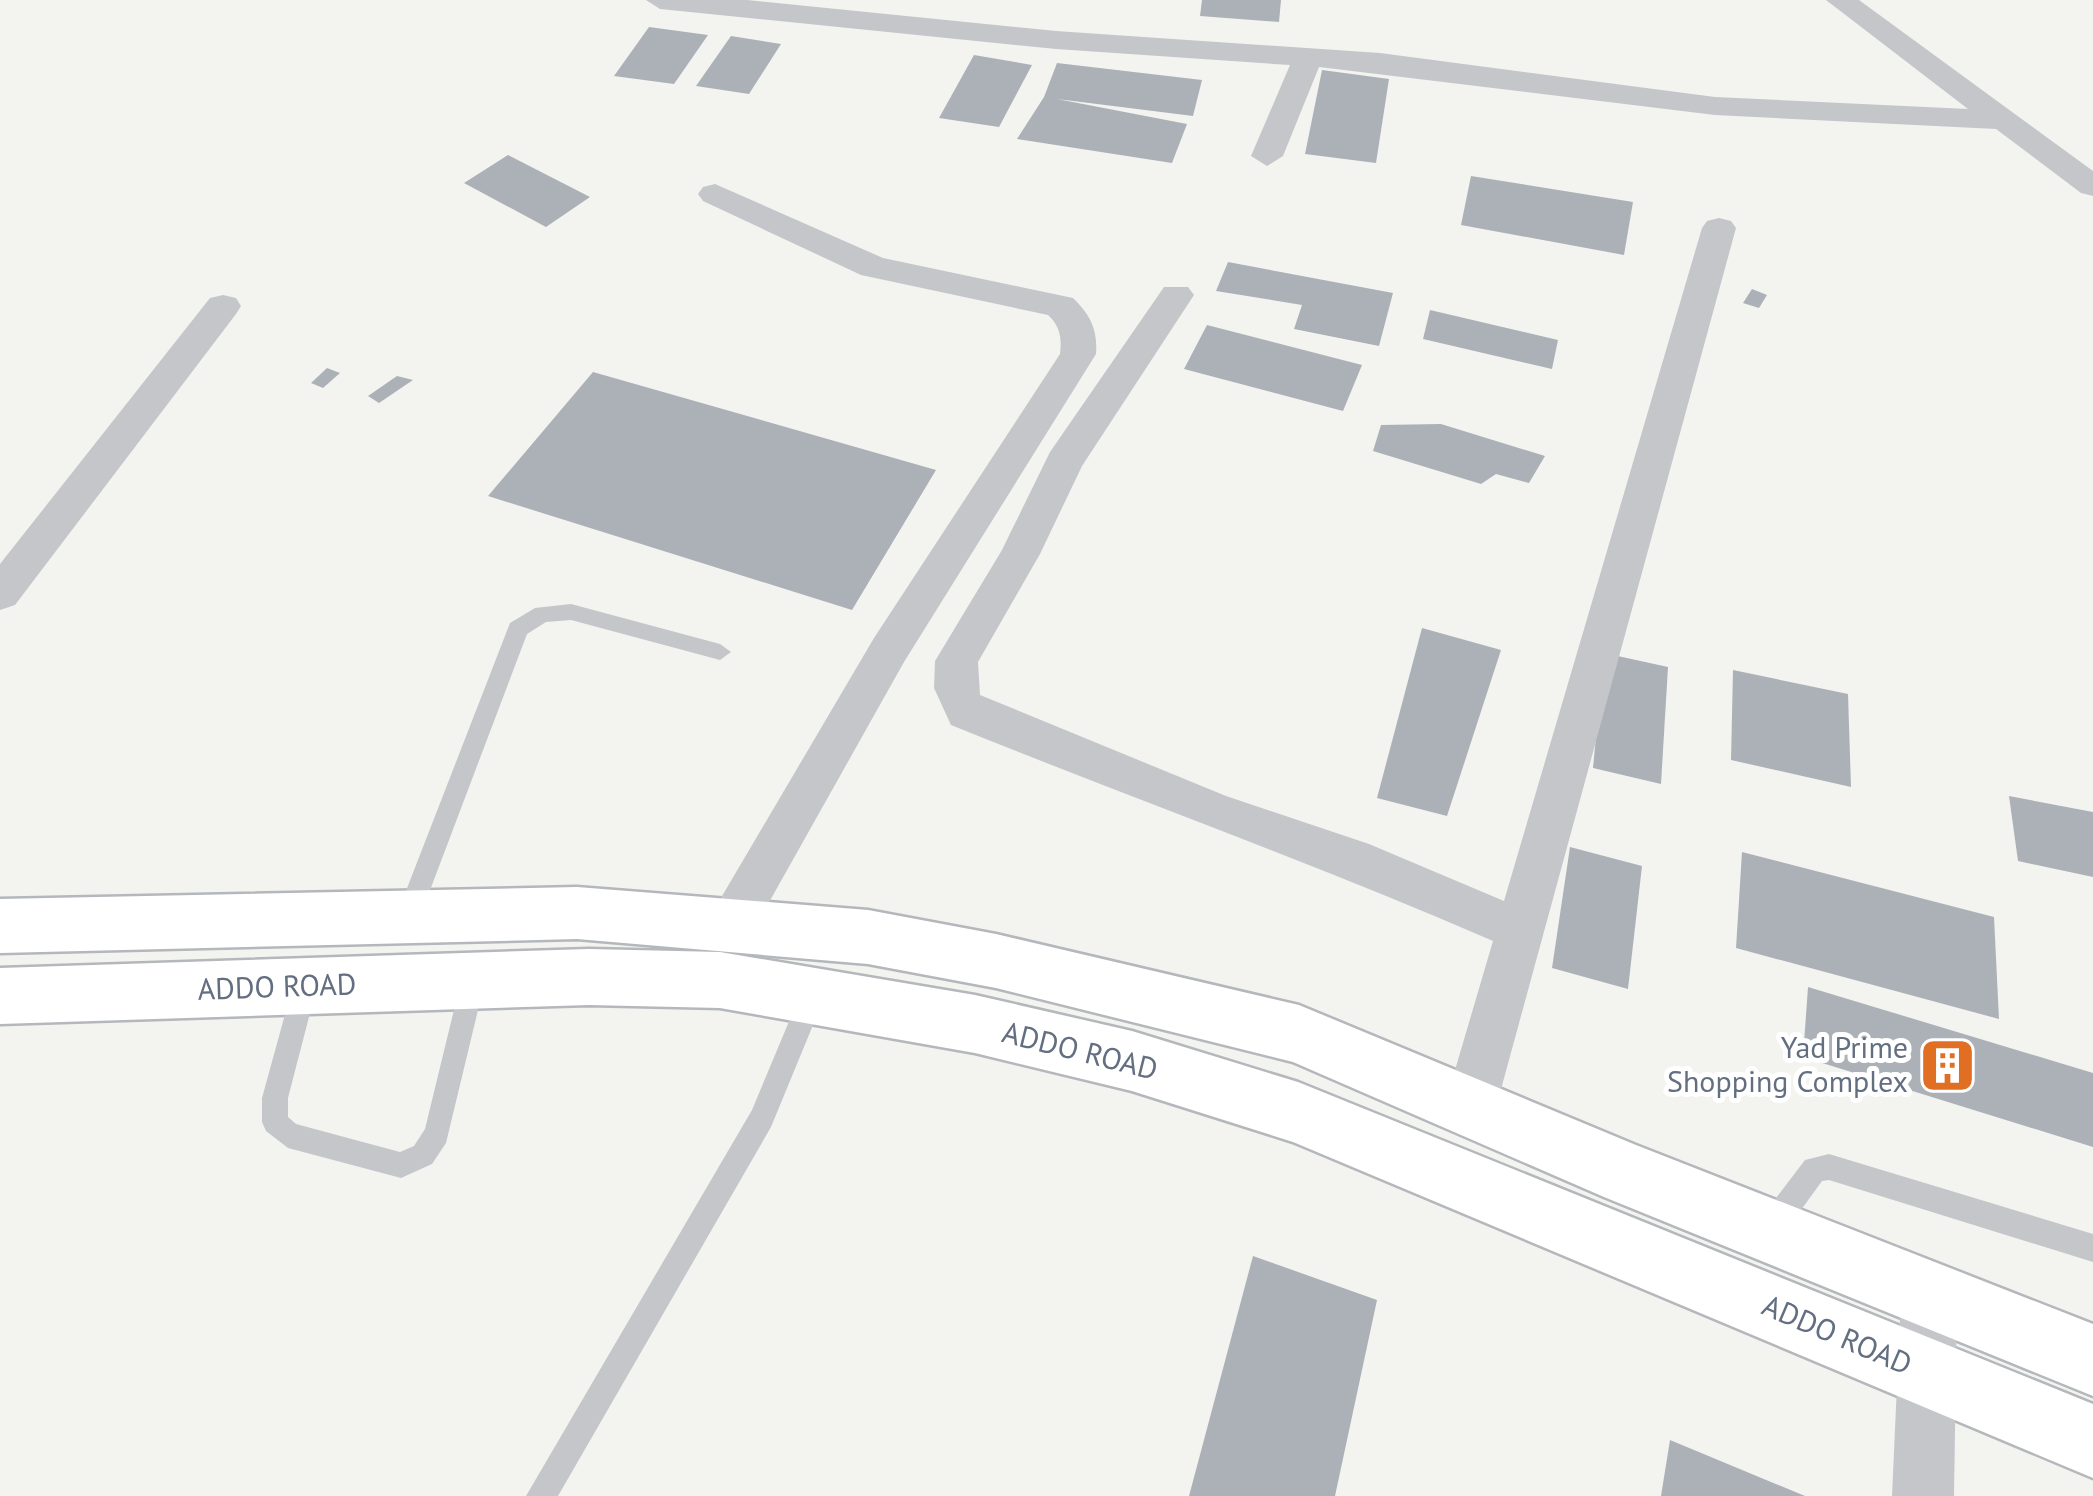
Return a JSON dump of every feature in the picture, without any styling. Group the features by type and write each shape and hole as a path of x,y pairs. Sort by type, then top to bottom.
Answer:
{"main road":[{"path":"0,926 578,913 732,922 868,937 1164,999 1299,1034 1769,1231 2093,1360"},
{"name":"ADDO ROAD","path":"0,996 473,981 720,980 975,1024 1132,1061 1298,1113 2093,1441"}],"street":[{"path":"660,0 1056,40 1542,80 1715,106 1999,120"},
{"path":"1840,0 1999,120 2088,177"},
{"path":"1267,156 1308,58"},
{"path":"715,194 874,267 1060,306 1072,316 1080,335 1078,354 889,650 732,922"},
{"path":"1470,1104 1523,931 1720,228"},
{"path":"1176,295 1064,462 1020,554 957,661 953,678 956,697 967,712 1214,810 1352,858 1523,931"},
{"path":"0,594 223,306"},
{"path":"1923,1496 1929,1295"}],"lane":[{"path":"408,914 518,628 542,614 571,612 720,652"},
{"path":"304,986 275,1098 275,1122 288,1135 402,1165 423,1155 437,1134 473,981"},
{"path":"541,1496 762,1118 812,996"},
{"path":"1769,1231 1778,1212 1815,1169 1829,1167 2093,1248"}],"building":[{"path":"1202,0 1281,0 1279,22 1200,16"},
{"path":"649,27 708,35 674,84 614,76"},
{"path":"731,36 781,44 749,94 696,86"},
{"path":"974,55 1032,65 999,127 939,118"},
{"path":"1057,63 1202,80 1193,116 1057,99 1187,124 1172,163 1017,139 1044,97"},
{"path":"1322,70 1389,79 1376,163 1305,154"},
{"path":"508,155 590,197 546,227 464,183"},
{"path":"1471,176 1633,202 1624,255 1461,225"},
{"path":"1228,262 1393,293 1379,346 1294,329 1302,305 1216,291"},
{"path":"1752,289 1767,295 1759,308 1743,303"},
{"path":"1430,310 1558,340 1552,369 1423,339"},
{"path":"1207,325 1362,365 1343,411 1184,369"},
{"path":"327,368 340,373 323,388 311,383"},
{"path":"593,372 936,470 852,610 488,496"},
{"path":"397,376 413,380 379,403 368,396"},
{"path":"1441,424 1545,456 1529,483 1496,474 1481,484 1373,451 1381,425"},
{"path":"1422,628 1501,650 1447,816 1377,798"},
{"path":"1604,653 1668,667 1661,784 1593,768"},
{"path":"1733,670 1848,694 1851,787 1731,760"},
{"path":"2009,796 2093,812 2093,877 2018,861"},
{"path":"1570,847 1642,866 1628,989 1552,968"},
{"path":"1742,852 1994,917 1999,1019 1736,948"},
{"name":"Yad Prime Shopping Complex","path":"1808,987 2093,1073 2093,1147 1803,1057"},
{"path":"1253,1256 1377,1300 1335,1496 1189,1496"},
{"path":"1670,1440 1805,1496 1661,1496"}],"place":[{"name":"Yad Prime Shopping Complex","path":"1947,1065"}]}
